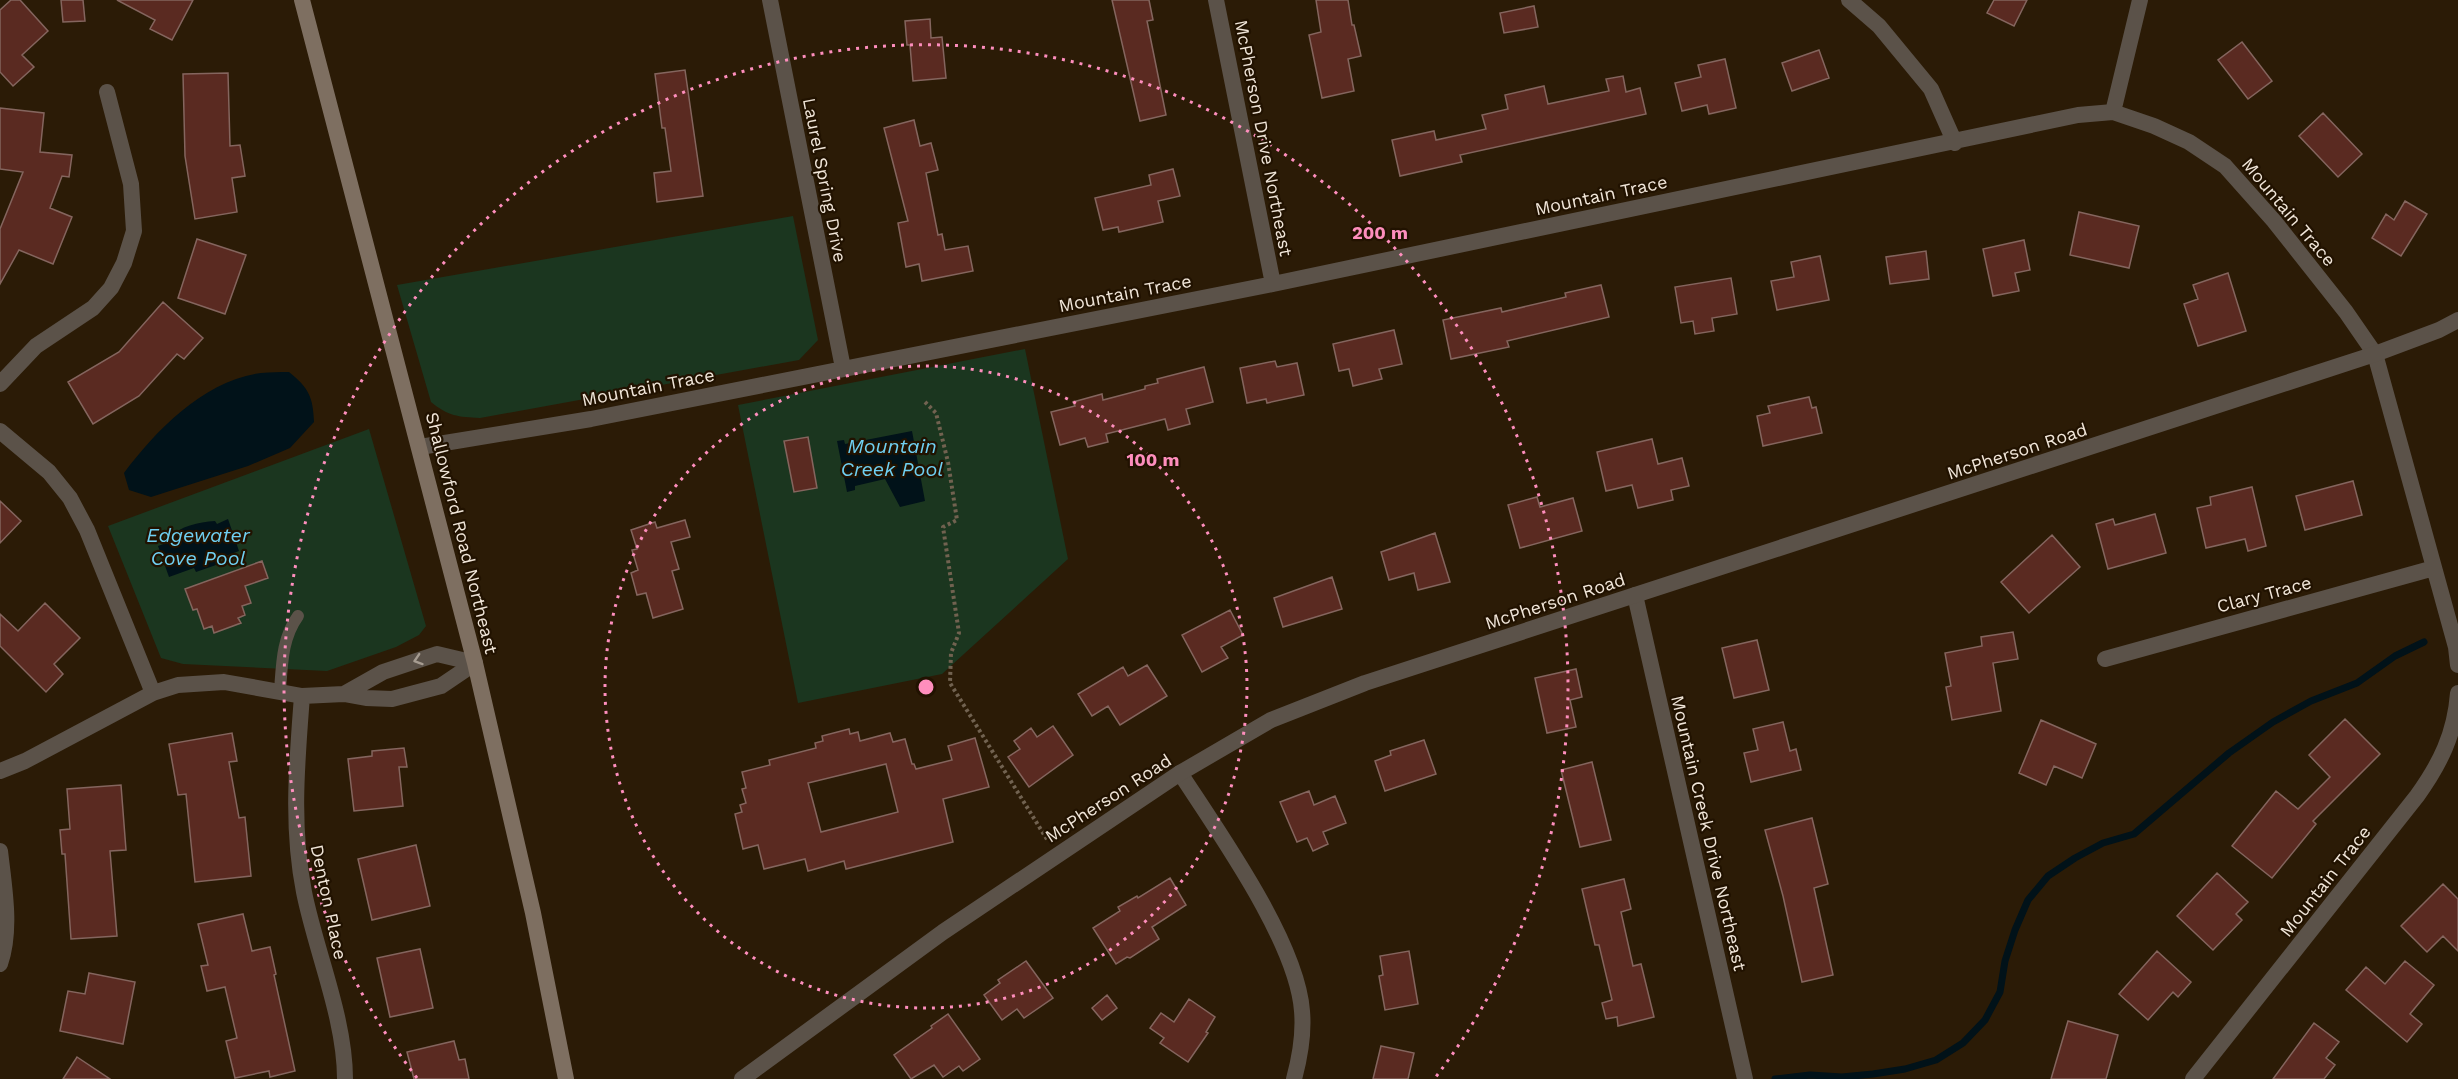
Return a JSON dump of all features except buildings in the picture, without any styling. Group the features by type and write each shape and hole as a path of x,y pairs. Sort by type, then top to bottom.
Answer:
{"main road":[{"name":"Shallowford Road Northeast","path":"302,0 475,663 533,913 566,1079"}],"street":[{"name":"Laurel Spring Drive","path":"770,0 843,368"},
{"name":"McPherson Drive Northeast","path":"1216,0 1273,284"},
{"path":"1849,0 1879,26 1931,89 1955,143"},
{"path":"2113,112 2140,0"},
{"path":"0,384 36,346 93,308 111,288 124,263 134,231 131,183 107,92"},
{"name":"Mountain Trace","path":"420,447 591,419 1273,284 1955,143 2078,115 2113,112 2154,126 2188,142 2225,166 2274,221 2346,312 2375,354 2456,647 2458,665"},
{"name":"McPherson Road","path":"742,1079 919,949 1056,855 1180,773 1271,720 1316,701 1635,595 2375,354 2439,330 2458,320"},
{"path":"0,431 49,472 70,498 87,530 153,693"},
{"name":"Clary Trace","path":"2105,659 2434,568"},
{"name":"Mountain Creek Drive Northeast","path":"1635,595 1745,1079"},
{"path":"344,694 383,672 437,654 475,663"},
{"path":"0,771 25,761 153,693 178,685 225,682 302,696 344,694 392,699 441,686 475,663"},
{"name":"Mountain Trace","path":"2193,1079 2417,796 2438,766 2451,737 2458,693"},
{"name":"Denton Place","path":"302,696 295,794 298,858 304,894 341,1038 345,1079"},
{"path":"1180,773 1257,897 1284,949 1297,983 1302,1010 1303,1036 1294,1079"},
{"path":"0,851 5,904 5,932 0,964"}],"lane":[{"path":"280,691 284,646 289,630 298,616"}],"path":[{"path":"925,402 936,413 948,462 957,520 943,526 959,633 951,653 950,683 1056,855"}],"green space":[{"path":"793,216 818,340 799,360 480,418 454,415 431,402 397,285"},
{"path":"1025,349 1068,559 942,674 798,703 738,405"},
{"path":"369,429 426,626 419,635 396,647 327,671 183,664 161,658 108,526"}],"water":[{"path":"289,372 309,394 314,422 290,448 248,466 151,497 129,490 124,473 167,424 201,396 240,378 261,373"},
{"name":"Mountain Creek Pool","path":"912,431 925,501 900,507 885,479 855,486 855,490 847,492 837,441 844,440 845,444"},
{"name":"Edgewater Cove Pool","path":"228,519 239,551 215,560 216,565 196,572 194,568 169,577 158,546 169,542 168,538 184,528 215,521 217,524"}],"waterway":[{"path":"1775,1079 1810,1075 1842,1077 1905,1069 1936,1060 1963,1043 1985,1020 2000,992 2005,961 2015,930 2028,900 2048,876 2103,843 2134,834 2229,753 2273,722 2311,701 2357,683 2395,656 2424,642"}]}
